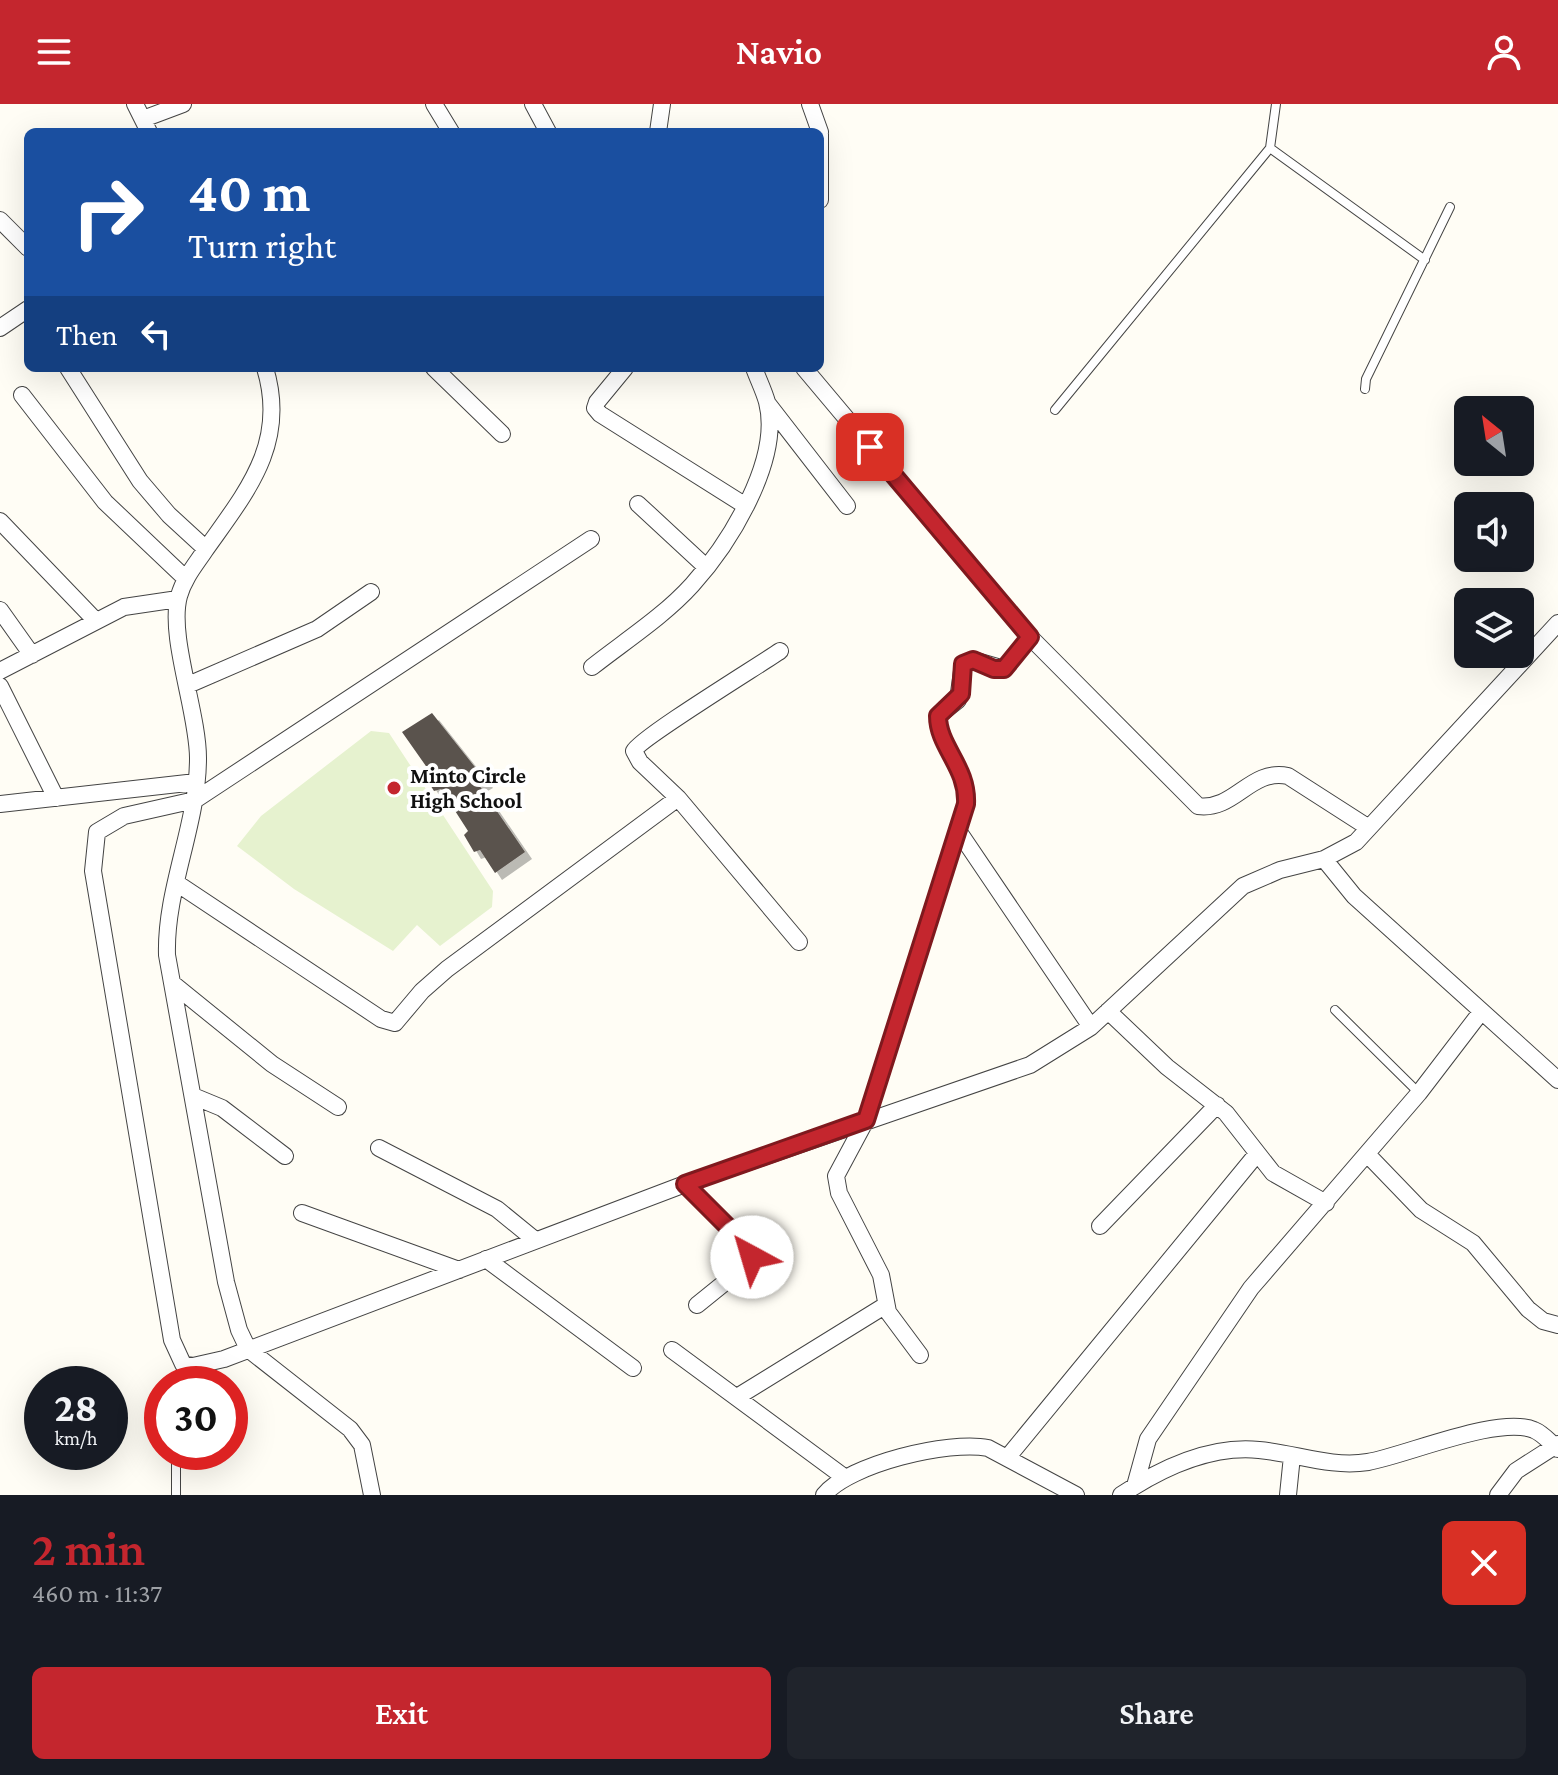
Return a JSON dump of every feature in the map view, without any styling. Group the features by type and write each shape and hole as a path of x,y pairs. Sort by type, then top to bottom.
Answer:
{"street":[{"path":"135,104 146,126 183,104"},
{"path":"434,104 449,128"},
{"path":"533,104 546,128"},
{"path":"659,128 662,104"},
{"path":"810,104 818,128"},
{"path":"0,220 24,244"},
{"path":"0,328 24,312"},
{"path":"71,372 140,481 169,515 206,549"},
{"path":"266,372 274,411 266,451 251,483 185,578 178,599 178,632 196,727 196,782 167,941 226,1282 239,1330 248,1349 350,1429 362,1445 372,1495"},
{"path":"438,372 502,434"},
{"path":"622,372 597,402 595,408 600,414 746,506"},
{"path":"756,372 768,404 847,506"},
{"path":"807,372 1030,637 1198,806 1221,805 1261,776 1275,774 1288,776 1369,828"},
{"path":"22,395 105,502 185,578"},
{"path":"592,667 678,599 706,567 746,506 766,452 768,404"},
{"path":"638,504 706,567"},
{"path":"0,521 96,621"},
{"path":"591,539 195,800 112,820 97,832 93,857 172,1340 183,1364 209,1364 685,1184 1030,1065 1091,1027 1243,886 1280,870 1324,859 1356,842 1558,623"},
{"path":"188,685 317,629 371,592"},
{"path":"0,671 136,603 178,599"},
{"path":"0,610 32,655"},
{"path":"920,1355 891,1318 881,1275 837,1185 839,1167 866,1120 959,832 967,790 964,777 939,726 938,716 961,694 963,664 973,660 994,669 1004,669 1030,637"},
{"path":"780,651 637,744 634,751 640,762 678,798 799,942"},
{"path":"0,686 56,798"},
{"path":"0,804 196,782"},
{"path":"178,884 381,1019 395,1023 447,969 678,798"},
{"path":"959,832 1091,1027"},
{"path":"1324,859 1354,896 1558,1080"},
{"path":"172,983 272,1064 338,1107"},
{"path":"1108,1011 1159,1060 1235,1122 1256,1155 1284,1181 1326,1203"},
{"path":"1128,1491 1148,1439 1251,1288 1419,1093 1481,1012"},
{"path":"193,1096 231,1114 285,1156"},
{"path":"1100,1226 1217,1105"},
{"path":"379,1148 497,1209 535,1240"},
{"path":"1367,1154 1421,1210 1473,1243 1528,1309 1543,1321 1558,1325"},
{"path":"1007,1458 1256,1155"},
{"path":"685,1184 748,1247 752,1257 749,1263 697,1305"},
{"path":"302,1213 459,1270"},
{"path":"486,1259 633,1368"},
{"path":"737,1397 886,1305"},
{"path":"672,1350 844,1477"},
{"path":"1128,1491 1174,1466 1217,1453 1257,1449 1320,1462 1367,1462 1459,1437 1519,1427 1536,1431 1557,1447 1516,1471 1498,1495"},
{"path":"824,1495 844,1477 954,1445 988,1448 1076,1495"},
{"path":"1288,1495 1292,1456"}],"lane":[{"path":"1055,410 1270,148 1276,104"},
{"path":"1270,148 1425,260"},
{"path":"1365,389 1366,379 1450,207"},
{"path":"1335,1010 1419,1093"},
{"path":"176,1470 176,1495"}],"green space":[{"name":"Minto Circle High School","path":"371,731 389,733 493,891 492,907 440,946 417,925 393,951 294,889 237,846 261,816"}],"building":[{"path":"432,713 486,781 479,785 525,852 495,873 480,850 474,852 464,835 468,831 441,789 434,791 422,772 428,769 402,732"}],"place":[{"name":"Minto Circle High School","path":"394,788"}],"route":[{"path":"752,1257 748,1247 685,1184 866,1120 966,804 964,777 939,726 938,716 961,694 963,664 973,660 994,669 1004,669 1030,637 870,447"}]}
